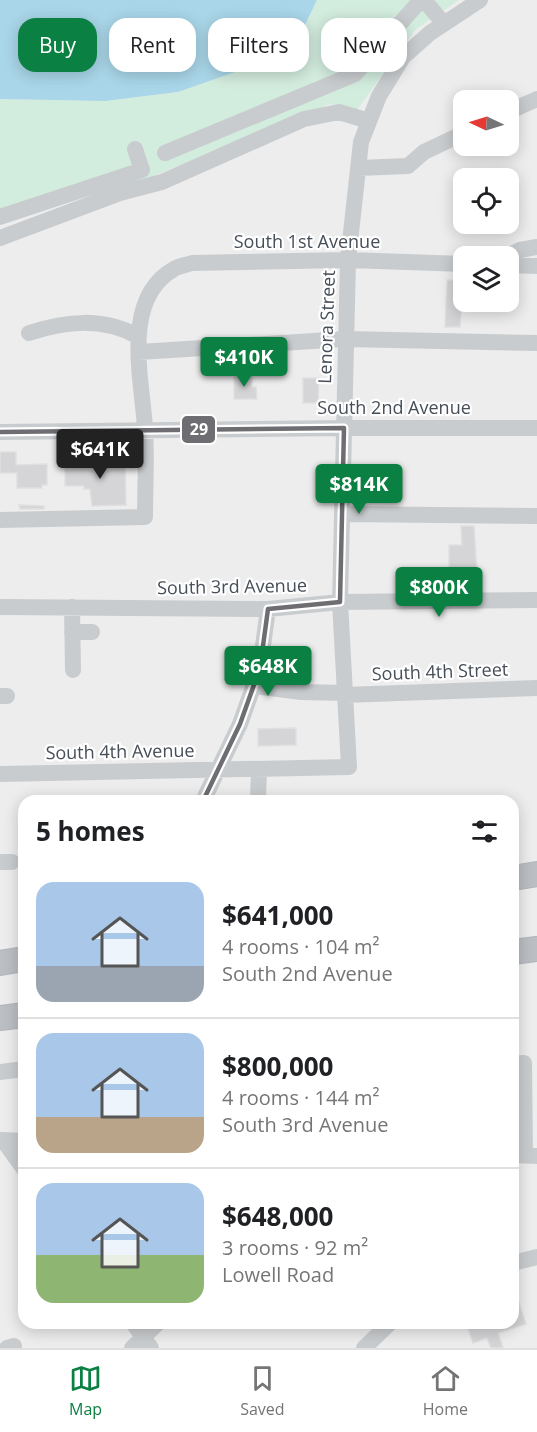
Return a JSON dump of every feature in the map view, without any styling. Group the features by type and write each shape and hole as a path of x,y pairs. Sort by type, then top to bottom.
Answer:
{"highway":[{"path":"519,877 537,874"},
{"path":"519,951 537,949"},
{"path":"0,963 18,960"},
{"path":"0,1018 18,1016"}],"street":[{"path":"165,153 355,74 421,0 444,24"},
{"name":"Lenora Street","path":"349,767 340,602 345,339 348,260 361,142 379,96 403,57 430,33 480,0"},
{"path":"519,107 537,99"},
{"path":"0,238 120,193 162,182 304,119 339,112 369,121"},
{"path":"358,168 408,166 424,152 453,138"},
{"path":"0,217 142,170 135,149"},
{"path":"519,250 537,247"},
{"name":"South 1st Avenue","path":"138,344 142,310 157,284 174,269 192,263 348,260 453,264"},
{"path":"519,265 537,266"},
{"path":"0,520 146,517 145,430 138,344 122,328 101,323 54,325 29,333"},
{"path":"138,344 345,339 537,343"},
{"name":"South 2nd Avenue","path":"0,432 537,428"},
{"path":"342,514 537,516"},
{"name":"South 3rd Avenue","path":"0,607 268,609 340,602 537,600"},
{"path":"72,608 72,670"},
{"path":"206,795 240,724 254,686 260,668 268,609"},
{"path":"72,632 92,632"},
{"name":"South 4th Street","path":"254,686 301,692 345,694 537,688"},
{"name":"South 4th Avenue","path":"0,774 349,767"},
{"path":"258,795 259,769"},
{"path":"519,1064 524,1064 525,1155"},
{"path":"0,1072 18,1070"},
{"path":"2,1140 18,1141"},
{"path":"2,1140 18,1161"},
{"path":"519,1262 537,1257"},
{"path":"135,1329 142,1345"},
{"path":"142,1345 154,1329"},
{"path":"364,1348 384,1329"}],"green space":[{"path":"317,0 459,0 415,30 407,41 407,18 321,18 321,72 385,72 357,110 330,104 151,177 0,223 0,99 105,101 178,92 221,72 309,72 308,18"}],"water":[{"path":"0,0 317,0 308,18 208,18 208,72 234,72 178,92 105,101 0,99"}],"building":[{"path":"447,280 453,280 453,312 461,312 460,327 445,327"},
{"path":"234,376 252,376 252,387 256,387 257,399 234,399"},
{"path":"303,378 319,378 318,403 303,403"},
{"path":"0,452 16,452 16,465 47,464 47,485 42,485 42,488 17,488 17,473 0,473"},
{"path":"96,453 96,459 125,459 126,505 92,506 90,489 84,489 84,486 65,486 65,468 83,467 82,454"},
{"path":"19,505 44,506 44,509 20,509"},
{"path":"461,526 474,526 477,573 449,573 449,545 462,545"},
{"path":"296,728 296,745 258,746 258,729"},
{"path":"519,1303 526,1324 519,1326"},
{"path":"468,1329 510,1329 498,1333 503,1348 491,1348 487,1338 473,1343"}],"transit line":[{"name":"29","path":"0,432 344,428 340,602 268,609 260,668 240,724 206,795"}]}
